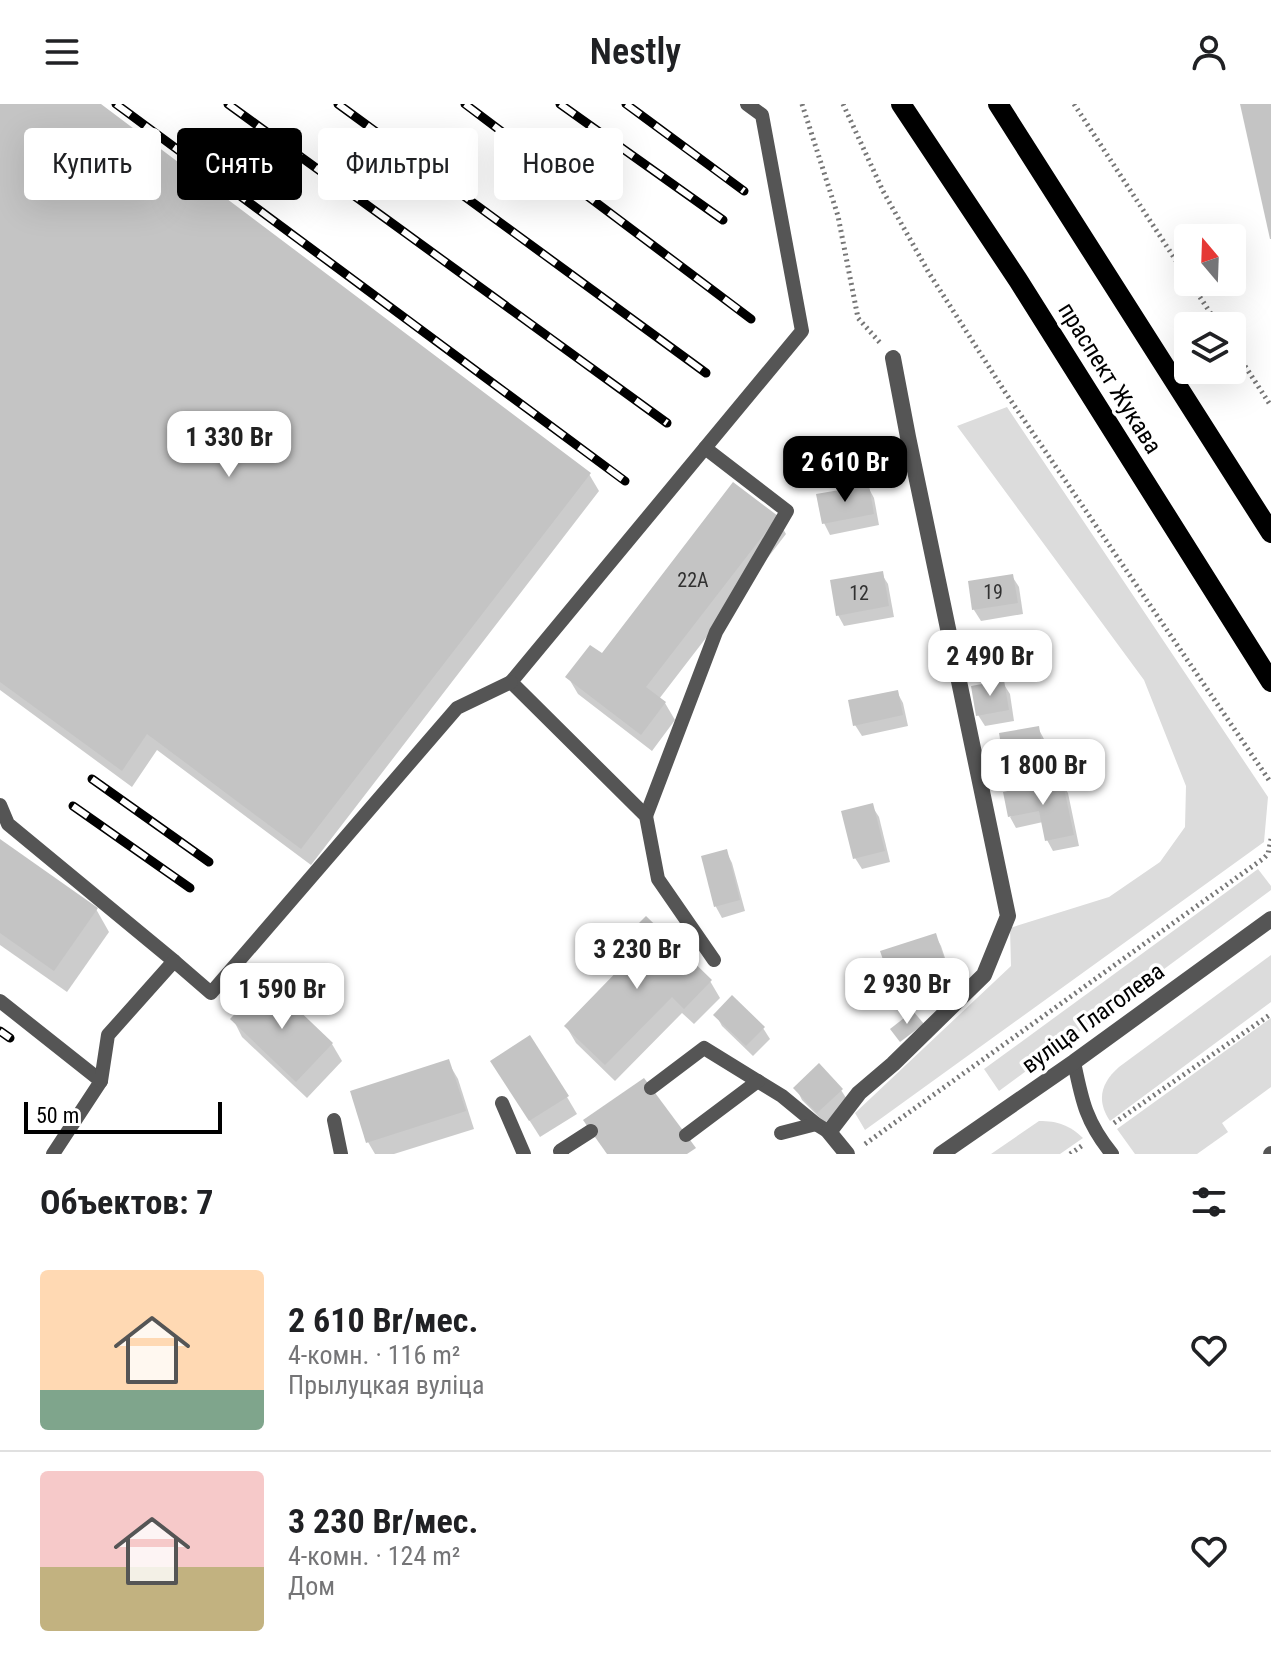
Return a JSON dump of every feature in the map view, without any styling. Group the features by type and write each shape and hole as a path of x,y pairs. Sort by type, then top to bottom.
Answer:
{"main road":[{"name":"праспект Жукава","path":"901,104 1018,280 1271,682"},
{"path":"998,104 1271,533"}],"street":[{"path":"847,1154 822,1128 984,975 1008,916 893,358"},
{"name":"вуліца Глаголева","path":"941,1154 1271,919"}],"lane":[{"path":"0,805 8,824 211,993 457,708 511,682 802,331 762,115 747,104"},
{"path":"705,448 787,511 716,632 646,816 658,879 714,960"},
{"path":"511,682 646,816"},
{"path":"53,1154 101,1081 108,1035 174,961"},
{"path":"0,1001 101,1081"},
{"path":"651,1088 704,1048 782,1096 822,1128"},
{"path":"1074,1062 1082,1101 1097,1135 1112,1154"},
{"path":"686,1135 758,1081"},
{"path":"502,1103 524,1154"},
{"path":"334,1120 341,1154"},
{"path":"781,1133 822,1128"},
{"path":"562,1154 560,1151 591,1131"}],"path":[{"path":"802,104 838,216 858,318 893,358"},
{"path":"843,104 883,191 929,273 1014,405 1271,783"},
{"path":"1074,104 1174,257"},
{"path":"1080,114 1086,104"},
{"path":"1246,368 1271,406"},
{"path":"864,1145 1264,858 1271,839"},
{"path":"1070,1154 1271,1014"}],"shaded area":[{"path":"1007,407 1268,797 1264,842 865,1130 855,1113 1011,966 1010,928 1109,897 1160,862 1185,827 1186,786 1144,680 957,426"},
{"path":"1258,869 1271,890 999,1091 984,1069"},
{"path":"1271,955 1271,1002 1110,1121 1103,1106 1102,1092 1113,1073"},
{"path":"1271,1018 1271,1087 1222,1123 1228,1132 1197,1154 1135,1154 1117,1129"},
{"path":"1039,1121 1063,1125 1083,1138 1060,1154 991,1154"}],"building":[{"path":"0,104 101,104 133,128 24,128 24,200 161,200 161,149 177,161 177,200 228,200 591,473 301,849 147,734 122,771 0,682"},
{"path":"1240,104 1271,104 1271,239 1270,239"},
{"path":"733,482 778,516 646,687 666,702 641,735 565,677 590,645 602,653"},
{"path":"869,485 874,514 822,524 816,494"},
{"path":"883,571 889,606 836,616 830,580"},
{"path":"1013,574 1018,603 972,610 968,581"},
{"path":"1004,680 1009,710 976,716 971,686"},
{"path":"898,690 903,715 853,726 848,700"},
{"path":"1039,726 1044,756 1004,763 999,733"},
{"path":"1062,779 1074,835 1045,841 1039,811 1008,817 1003,792"},
{"path":"873,803 885,851 853,859 841,811"},
{"path":"0,839 98,908 54,971 0,933"},
{"path":"727,849 740,900 714,907 701,856"},
{"path":"646,916 712,980 684,1009 672,997 605,1065 564,1026 631,957 618,944"},
{"path":"936,933 946,965 891,983 880,951"},
{"path":"267,980 333,1043 296,1082 230,1019"},
{"path":"732,995 765,1027 746,1046 713,1015"},
{"path":"913,1011 924,1024 900,1042 890,1029"},
{"path":"530,1035 569,1096 529,1121 490,1061"},
{"path":"449,1059 466,1111 366,1143 350,1091"},
{"path":"819,1063 843,1089 817,1113 793,1088"},
{"path":"644,1078 696,1148 687,1154 607,1154 583,1120"}],"railway":[{"path":"116,104 625,481"},
{"path":"228,104 667,423"},
{"path":"338,104 706,373"},
{"path":"465,104 751,319"},
{"path":"560,104 723,220"},
{"path":"626,104 744,191"},
{"path":"92,779 209,862"},
{"path":"73,806 190,888"},
{"path":"0,1031 10,1038"}]}
